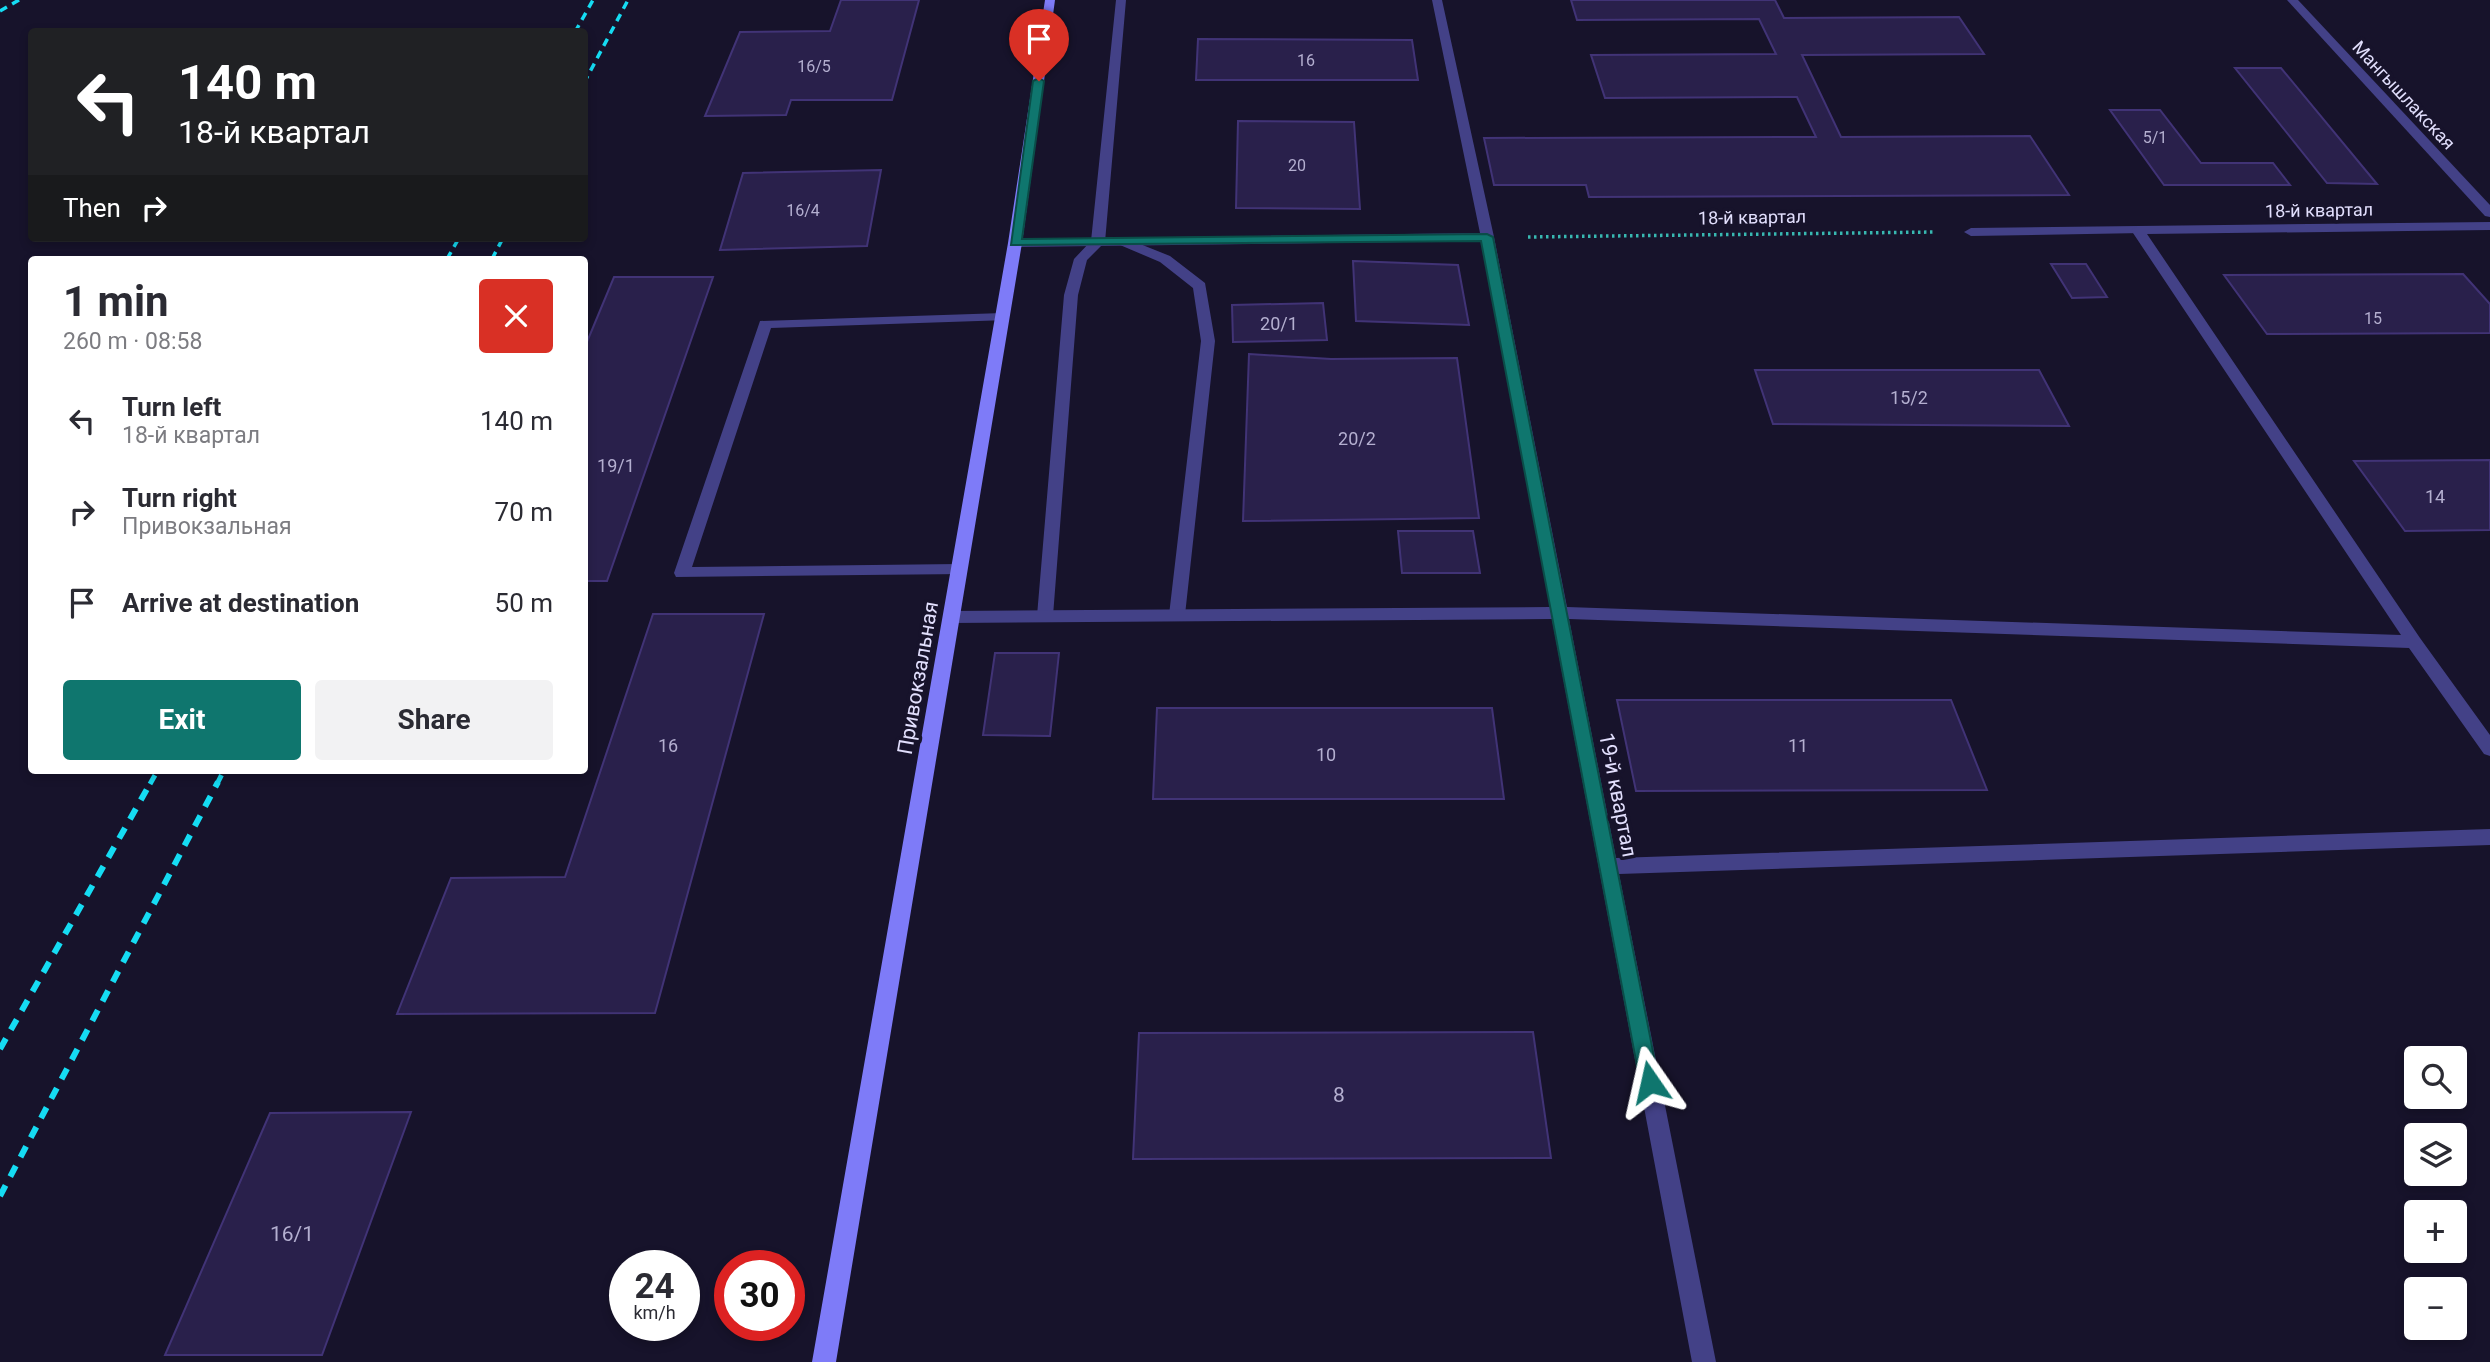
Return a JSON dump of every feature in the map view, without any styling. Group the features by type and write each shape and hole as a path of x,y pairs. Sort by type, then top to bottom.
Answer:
{"street":[{"name":"Привокзальная","path":"824,1362 1003,317 1050,0"},
{"path":"1045,615 1071,295 1081,259 1098,242 1121,0"},
{"name":"19-й квартал","path":"1437,0 1487,237 1704,1362"},
{"name":"Мангышлакская","path":"2292,0 2490,213"},
{"name":"18-й квартал","path":"1971,232 2490,226"},
{"path":"2138,230 2414,642 2490,749"},
{"path":"1015,243 1487,237"},
{"path":"1125,242 1165,259 1200,286 1208,341 1177,615"},
{"path":"959,570 682,573 765,324 1003,317"},
{"path":"951,617 1560,613 2414,642"},
{"path":"1608,866 2490,837"}],"path":[{"name":"18-й квартал","path":"1487,237 1971,232"}],"building":[{"path":"841,0 919,0 892,100 791,100 786,115 705,116 740,32 830,31"},
{"path":"1571,0 1775,0 1784,18 1959,17 1984,54 1802,55 1841,137 2030,136 2069,195 1589,197 1586,185 1494,185 1484,138 1816,137 1797,97 1605,98 1591,55 1776,54 1759,19 1577,20"},
{"path":"1198,39 1412,40 1418,80 1196,80"},
{"path":"2235,68 2281,68 2377,184 2327,183"},
{"path":"2110,110 2160,110 2201,163 2273,163 2290,185 2164,185"},
{"path":"1238,121 1354,122 1360,209 1236,208"},
{"path":"881,170 867,246 720,250 743,173"},
{"path":"1353,261 1458,265 1469,325 1356,321"},
{"path":"2051,264 2086,264 2107,297 2072,298"},
{"path":"2463,274 2490,304 2490,333 2267,334 2224,275"},
{"path":"614,277 713,277 607,581 588,581 588,339"},
{"path":"1323,303 1327,340 1233,342 1232,305"},
{"path":"1249,354 1331,359 1457,358 1479,518 1243,521"},
{"path":"1755,370 2039,370 2069,426 1773,424"},
{"path":"2490,460 2490,530 2405,531 2354,461"},
{"path":"1398,531 1473,531 1480,573 1402,573"},
{"path":"653,614 764,614 655,1013 397,1014 451,878 565,877"},
{"path":"995,653 1059,653 1050,736 983,735"},
{"path":"1617,700 1951,700 1987,790 1636,791"},
{"path":"1157,708 1492,708 1504,799 1153,799"},
{"path":"1533,1032 1551,1158 1133,1159 1139,1033"},
{"path":"411,1112 322,1355 165,1355 270,1113"}],"railway":[{"path":"0,11 19,0"},
{"path":"577,28 593,0"},
{"path":"588,75 628,0"},
{"path":"449,256 457,242"},
{"path":"494,256 501,242"},
{"path":"150,784 156,774"},
{"path":"218,782 222,774"},
{"path":"0,1049 151,782"},
{"path":"0,1196 218,782"}],"route":[{"path":"1039,81 1015,243 1487,237 1650,1082"}]}
